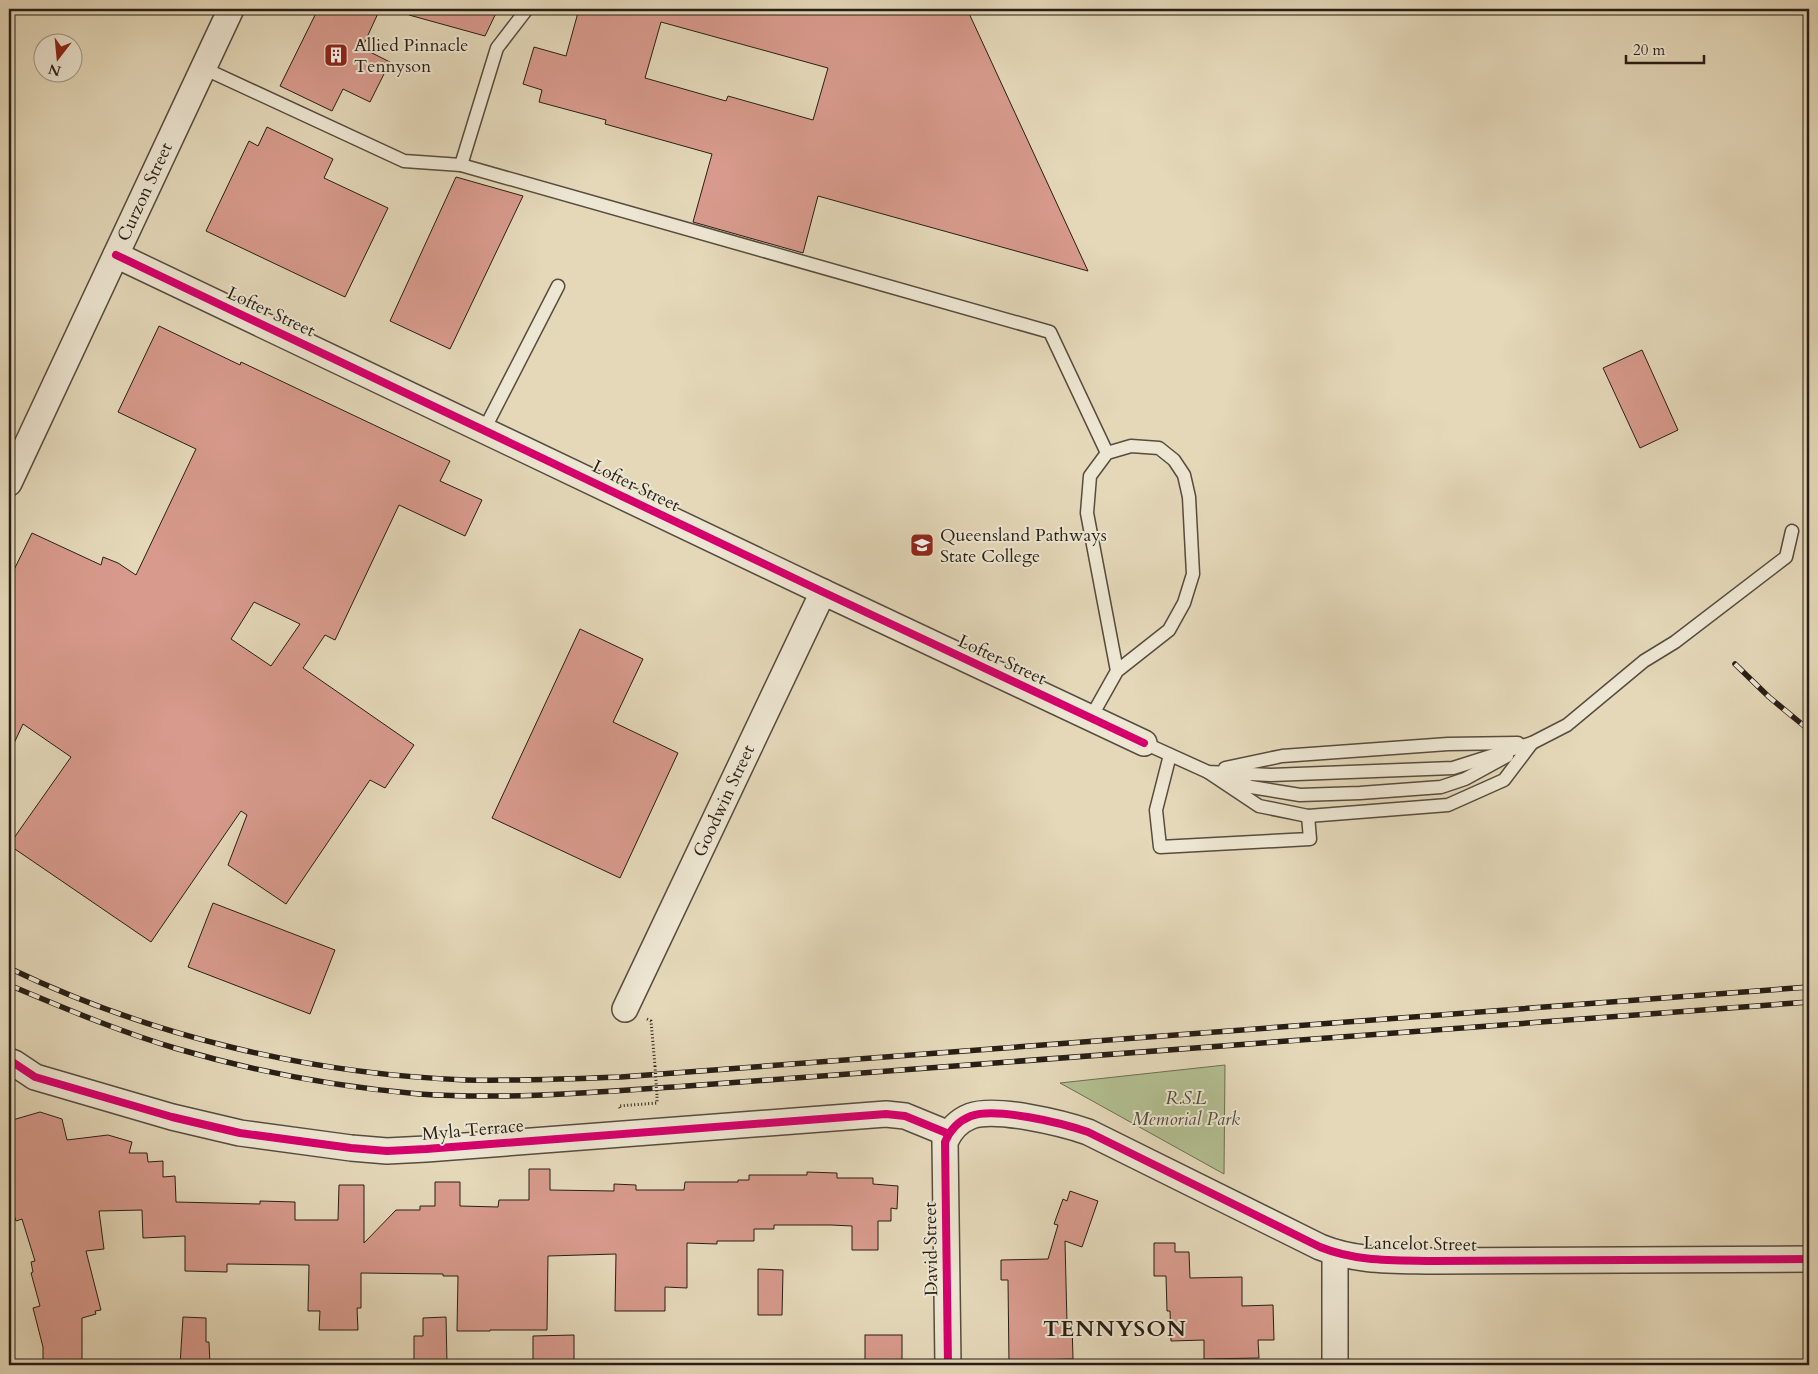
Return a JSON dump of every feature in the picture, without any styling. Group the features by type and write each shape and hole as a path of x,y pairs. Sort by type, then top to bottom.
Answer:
{"street":[{"name":"Curzon Street","path":"9,483 230,9"},
{"name":"Lofter Street","path":"116,255 1144,743"},
{"name":"Goodwin Street","path":"625,1009 823,592"},
{"name":"Myla Terrace","path":"9,1061 35,1077 172,1117 240,1133 308,1143 378,1150 426,1149 886,1114 905,1116 949,1134"},
{"name":"Lancelot Street","path":"949,1134 956,1124 962,1120 983,1113 1032,1118 1070,1126 1088,1132 1138,1156 1294,1235 1335,1253 1350,1257 1376,1260 1434,1261 1809,1259"},
{"name":"David Street","path":"948,1365 944,1160 945,1142 949,1134"},
{"path":"1334,1365 1335,1253"}],"lane":[{"path":"461,165 497,48 527,9"},
{"path":"203,68 404,161 461,165 1050,332 1107,453"},
{"path":"484,430 558,286"},
{"path":"1090,719 1117,671 1169,630 1184,603 1193,574 1189,497 1184,475 1174,460 1158,448 1131,446 1107,453 1090,476 1086,513 1117,671"},
{"path":"1144,743 1208,772 1250,787 1300,795 1441,787 1466,779 1567,725 1644,662 1675,642 1786,557 1792,531"},
{"path":"1208,772 1271,775 1453,768 1532,743"},
{"path":"1208,772 1282,756 1448,744 1532,743"},
{"path":"1208,772 1259,806 1308,816 1448,804 1504,780 1532,743"},
{"path":"1170,755 1156,810 1160,847 1310,839 1308,816"}],"path":[{"path":"620,1106 657,1103 651,1021"}],"green space":[{"name":"R.S.L Memorial Park","path":"1225,1065 1224,1174 1060,1083"}],"building":[{"name":"Allied Pinnacle Tennyson","path":"318,9 380,9 362,48 390,62 370,102 343,89 332,111 280,86"},
{"path":"410,9 498,9 485,36 409,15"},
{"path":"579,9 967,9 1088,271 818,196 803,253 693,222 712,154 605,124 606,120 539,102 542,90 523,84 534,47 566,56","holes":["661,22 828,68 813,120 728,96 726,101 645,78"]},
{"path":"267,127 333,159 324,178 388,208 345,297 206,231 249,141 258,146"},
{"path":"456,177 523,196 450,349 390,321"},
{"path":"159,326 240,365 241,362 450,461 440,481 482,500 465,536 399,505 335,640 325,635 303,668 414,745 385,788 370,780 286,904 228,865 247,815 241,811 151,942 9,845 71,757 23,724 9,754 9,580 32,533 101,565 103,557 118,563 136,575 196,449 118,412","holes":["254,602 300,624 271,666 231,639"]},
{"path":"1642,350 1678,430 1640,448 1603,368"},
{"path":"580,629 643,659 613,722 678,753 620,878 492,818"},
{"path":"213,903 335,950 310,1014 188,967"},
{"path":"40,1112 62,1119 67,1140 108,1135 132,1142 129,1153 147,1153 148,1162 163,1161 163,1177 175,1176 176,1202 260,1204 260,1201 295,1202 295,1220 338,1220 339,1185 364,1185 364,1243 396,1210 420,1210 420,1206 435,1206 435,1182 460,1182 460,1206 498,1207 499,1200 529,1200 529,1169 550,1169 550,1190 614,1191 614,1184 636,1185 636,1190 684,1190 685,1182 738,1182 738,1180 749,1180 749,1175 807,1175 807,1172 837,1173 837,1178 873,1178 873,1184 898,1186 897,1209 891,1208 891,1221 878,1221 878,1250 852,1250 852,1226 831,1225 774,1225 774,1229 754,1229 754,1241 717,1241 717,1244 687,1243 687,1288 665,1287 665,1311 615,1311 616,1254 548,1256 547,1330 490,1331 457,1331 458,1276 443,1276 443,1274 361,1273 361,1308 357,1308 358,1330 319,1330 320,1311 308,1311 309,1265 227,1264 227,1272 185,1271 185,1236 143,1238 142,1210 99,1211 104,1249 86,1251 101,1310 95,1311 96,1314 82,1318 82,1365 43,1365 43,1347 33,1308 40,1306 31,1273 33,1272 31,1262 35,1261 22,1219 16,1221 9,1200 9,1121"},
{"path":"1070,1191 1098,1201 1082,1247 1065,1241 1067,1324 1072,1324 1073,1359 1033,1360 1033,1364 1009,1364 1008,1280 1001,1280 1001,1260 1048,1259 1058,1225 1054,1224 1063,1199 1067,1201"},
{"path":"1154,1243 1175,1243 1175,1252 1189,1252 1190,1278 1242,1277 1242,1306 1273,1305 1274,1340 1258,1340 1259,1358 1204,1359 1204,1340 1171,1341 1170,1311 1167,1311 1166,1276 1154,1276"},
{"path":"758,1269 783,1270 782,1315 758,1315"},
{"path":"183,1317 206,1318 206,1342 209,1342 210,1365 180,1365"},
{"path":"446,1317 447,1363 414,1363 414,1336 423,1336 423,1318"},
{"path":"574,1335 574,1365 533,1365 533,1336"},
{"path":"865,1335 902,1335 902,1362 865,1362"}],"railway":[{"path":"1735,664 1769,697 1809,730"},
{"path":"9,968 63,992 118,1013 174,1032 232,1047 348,1070 466,1080 621,1077 1809,987"},
{"path":"9,985 135,1035 238,1065 328,1083 452,1096 620,1091 1809,1002"}],"cycle path":[{"path":"116,255 1144,743"},
{"path":"9,1061 35,1077 172,1117 240,1133 387,1151 886,1114 905,1116 949,1134"},
{"path":"948,1365 945,1142 958,1123 971,1116 982,1114 996,1113 1029,1117 1088,1132 1320,1247 1362,1258 1434,1261 1809,1259"}],"place":[{"name":"Allied Pinnacle Tennyson","path":"336,55"},
{"name":"Queensland Pathways State College","path":"922,545"}],"district":[{"name":"TENNYSON","path":"1115,1329"}]}
